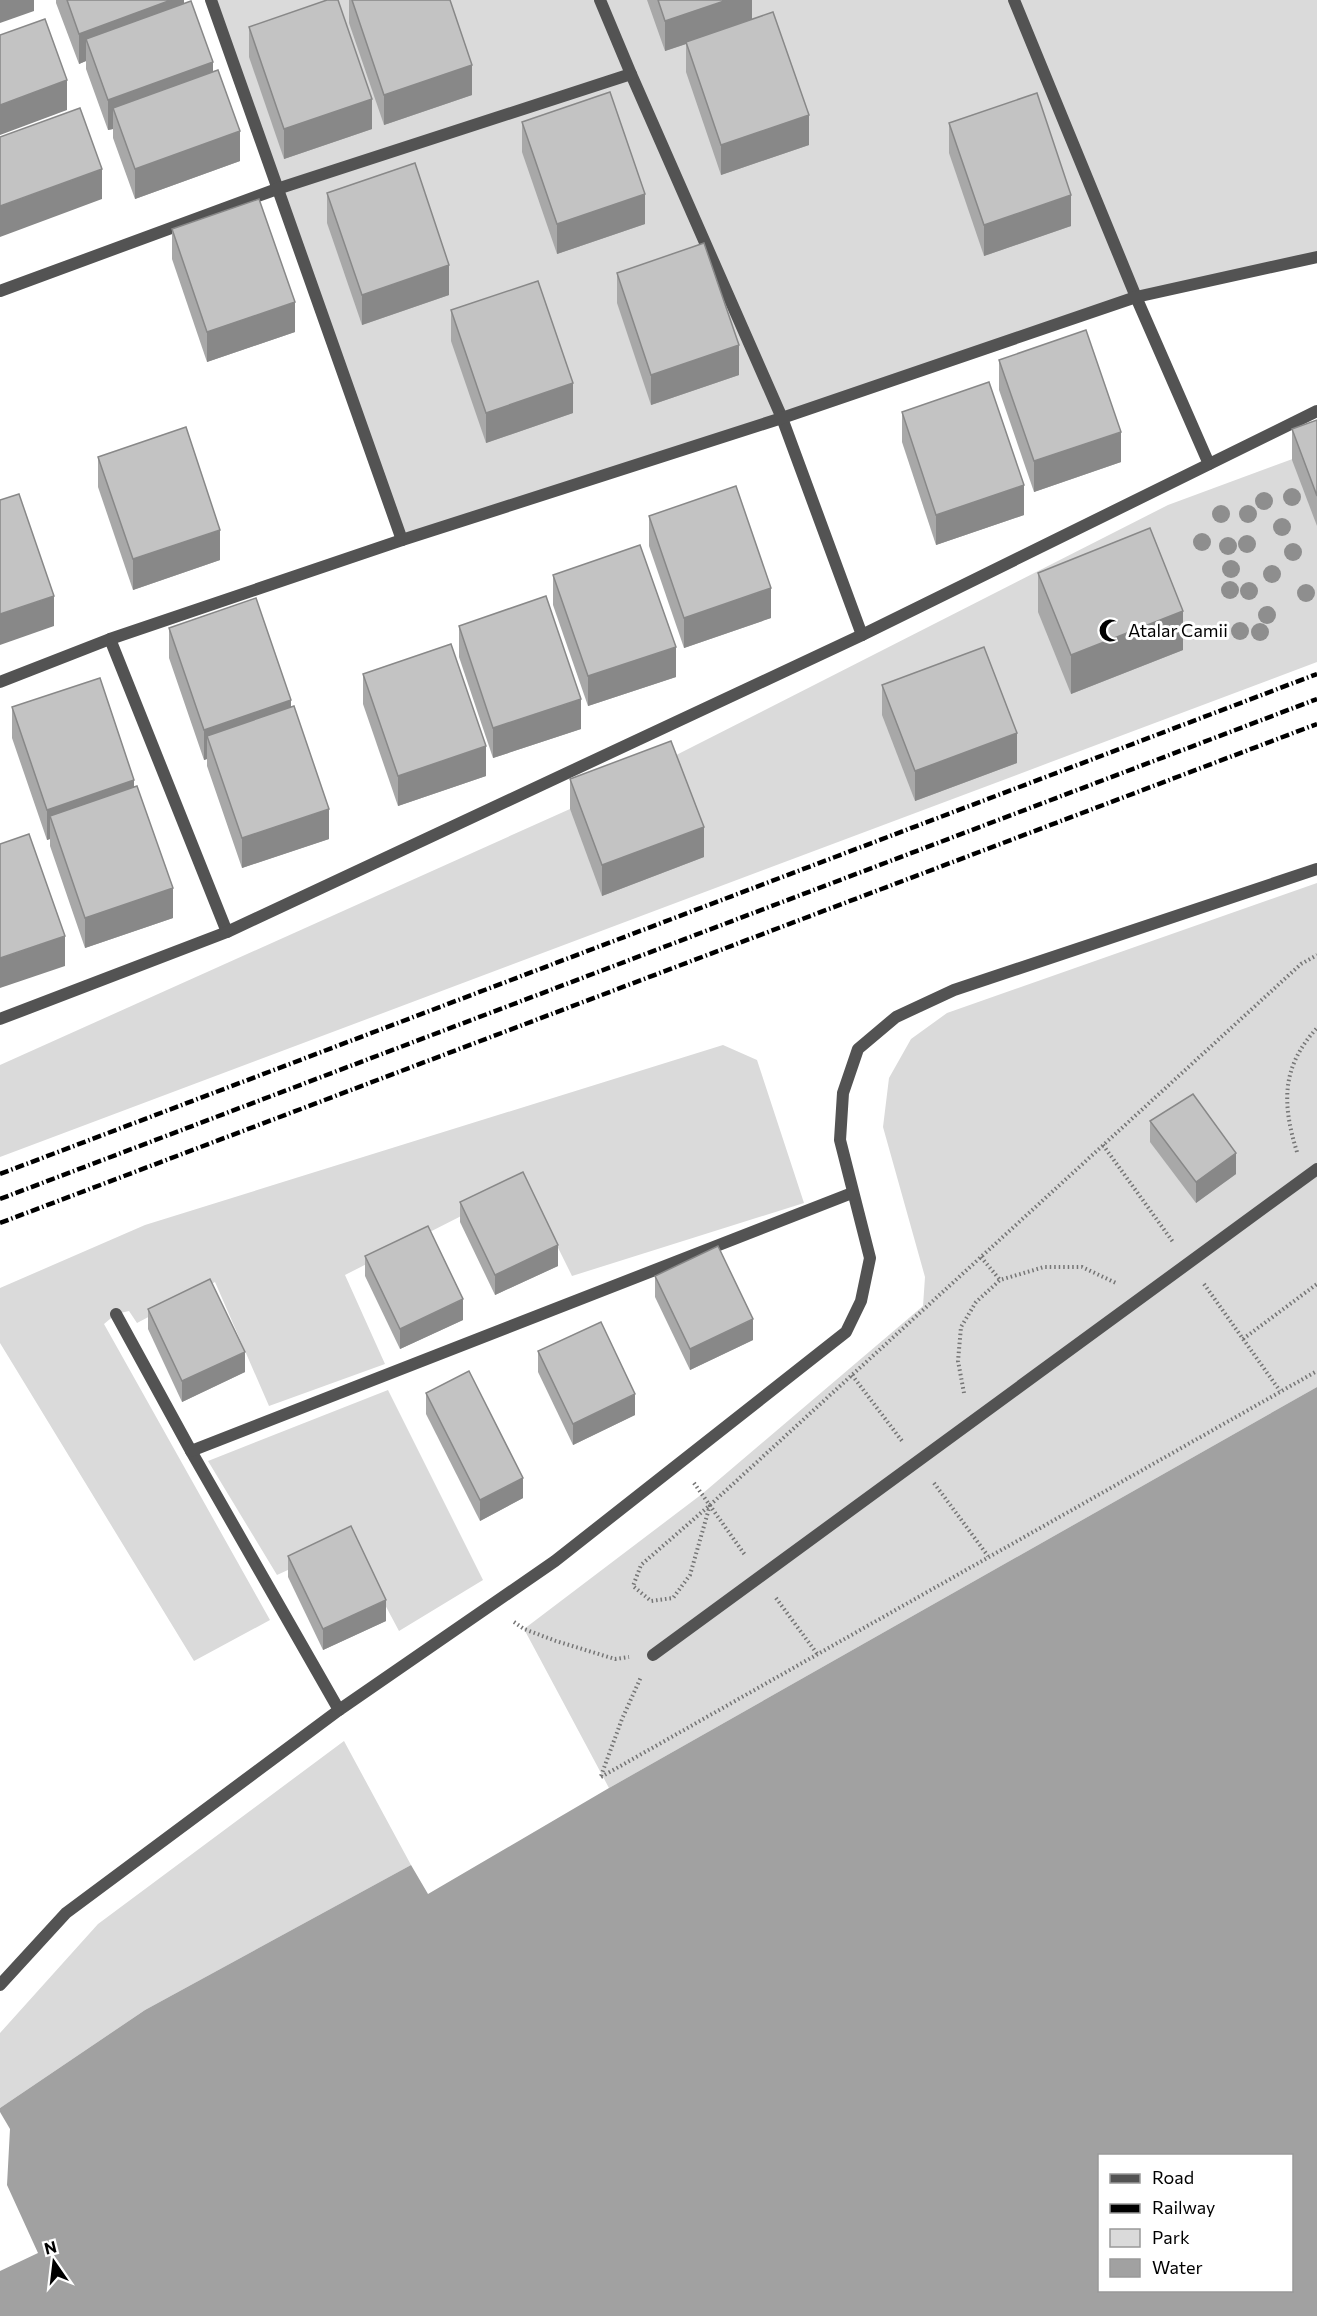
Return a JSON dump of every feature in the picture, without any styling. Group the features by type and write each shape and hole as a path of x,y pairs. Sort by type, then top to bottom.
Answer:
{"street":[{"path":"211,0 402,540"},
{"path":"600,0 782,418 862,635"},
{"path":"1014,0 1136,297 1209,464"},
{"path":"0,291 277,189 631,74"},
{"path":"0,682 110,639 402,540 782,418 1136,297 1317,257"},
{"path":"0,1019 227,933 862,635 1317,411"},
{"path":"110,639 227,933"},
{"path":"0,1985 66,1913 339,1710 555,1561 846,1332 861,1301 870,1258 840,1140 843,1093 858,1049 897,1017 954,990 1317,869"},
{"path":"653,1655 1313,1172"},
{"path":"191,1451 852,1193"},
{"path":"116,1314 191,1451 339,1710"}],"path":[{"path":"710,1505 690,1575 673,1598 651,1601 633,1586 641,1564 710,1505 1301,964 1317,955"},
{"path":"1313,1172 1298,1154 1288,1124 1285,1094 1292,1066 1317,1028"},
{"path":"981,1257 1000,1280"},
{"path":"977,1418 962,1388 958,1361 961,1327 976,1302 1000,1280 1044,1267 1082,1268 1116,1283 1132,1305"},
{"path":"1243,1339 1317,1284"},
{"path":"653,1655 622,1719 601,1777 1317,1371"},
{"path":"492,1604 524,1629 556,1641 615,1659 653,1655"}],"green space":[{"path":"211,0 1317,0 1317,257 1136,297 402,540"},
{"path":"1317,450 1317,662 0,1157 0,1065 570,809 1168,505"},
{"path":"1317,883 1317,1387 609,1788 524,1629 702,1494 923,1306 925,1277 883,1127 889,1078 911,1039 947,1013"},
{"path":"723,1045 757,1060 804,1203 572,1276 526,1183 345,1275 385,1364 269,1406 215,1282 137,1323 129,1311 116,1314 104,1324 270,1620 194,1661 0,1343 0,1288 145,1225"},
{"path":"388,1390 483,1580 399,1631 351,1541 277,1575 208,1461"},
{"path":"344,1741 411,1865 145,2010 0,2108 0,2033 98,1924"}],"water":[{"path":"1317,1387 1317,2316 0,2316 0,2271 38,2253 7,2185 10,2129 0,2108 145,2010 411,1865 428,1894 609,1788"}],"building":[{"path":"67,0 171,0 79,34"},
{"path":"327,0 338,0 372,99 284,129 249,27"},
{"path":"352,0 450,0 472,65 384,95"},
{"path":"658,0 727,0 665,21"},
{"path":"191,1 213,62 108,100 86,39"},
{"path":"773,12 809,115 721,145 686,42"},
{"path":"45,19 67,80 0,105 0,35"},
{"path":"218,70 240,131 135,169 113,108"},
{"path":"610,92 645,194 557,224 522,122"},
{"path":"1037,93 1071,195 984,225 949,123"},
{"path":"80,108 102,169 0,206 0,137"},
{"path":"415,163 449,265 362,295 327,193"},
{"path":"259,199 295,302 207,332 172,229"},
{"path":"704,243 739,345 651,375 617,273"},
{"path":"538,281 573,383 486,413 451,310"},
{"path":"1086,330 1121,432 1034,461 999,360"},
{"path":"989,382 1024,485 936,515 902,412"},
{"path":"1317,420 1317,496 1292,429"},
{"path":"186,427 220,530 133,559 98,457"},
{"path":"736,486 771,588 684,618 649,516"},
{"path":"19,494 54,596 0,614 0,500"},
{"path":"1150,528 1183,611 1071,655 1038,573"},
{"path":"640,545 676,647 588,676 553,575"},
{"path":"546,596 581,699 493,728 459,626"},
{"path":"256,598 291,700 204,730 169,628"},
{"path":"451,644 486,746 398,776 363,674"},
{"path":"984,647 1017,733 915,771 882,685"},
{"path":"100,678 134,780 47,810 12,707"},
{"path":"294,706 329,809 242,838 207,736"},
{"path":"671,741 704,827 602,865 570,779"},
{"path":"137,786 173,888 85,918 50,816"},
{"path":"29,834 65,936 0,958 0,844"},
{"path":"1193,1094 1236,1153 1196,1182 1150,1121"},
{"path":"523,1172 558,1245 495,1275 460,1202"},
{"path":"428,1226 463,1299 400,1329 365,1256"},
{"path":"718,1246 753,1319 690,1349 655,1276"},
{"path":"210,1279 245,1352 182,1381 148,1309"},
{"path":"601,1322 635,1394 573,1424 538,1351"},
{"path":"469,1371 523,1478 480,1500 426,1393"},
{"path":"351,1526 386,1600 323,1629 288,1556"}],"railway":[{"path":"0,1174 1317,674"},
{"path":"0,1199 1317,699"},
{"path":"0,1223 1317,724"}],"place":[{"name":"Atalar Camii","path":"1110,631"}]}
